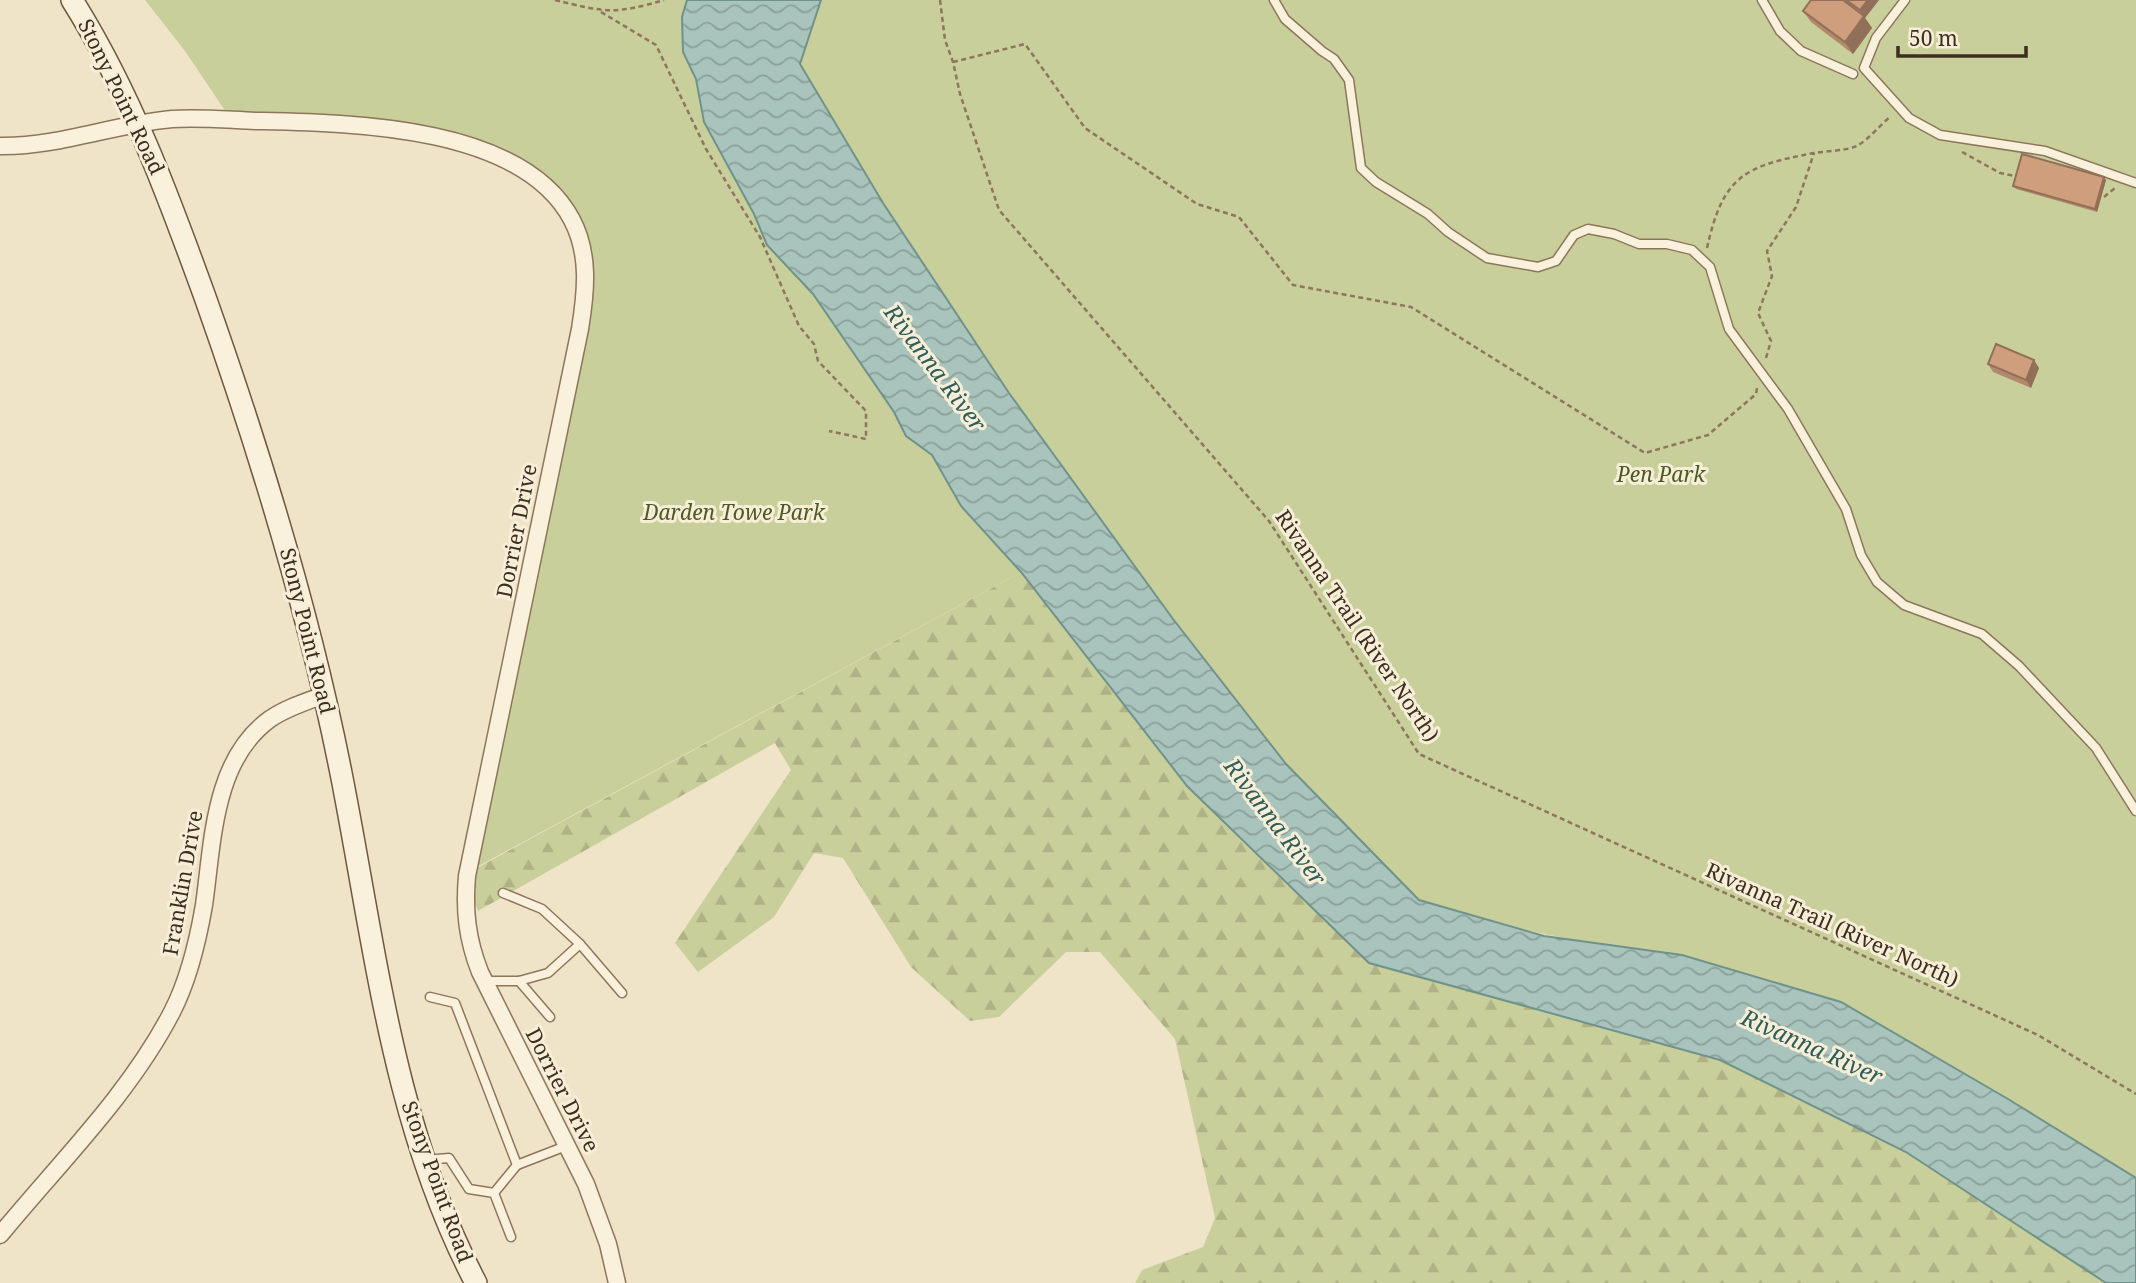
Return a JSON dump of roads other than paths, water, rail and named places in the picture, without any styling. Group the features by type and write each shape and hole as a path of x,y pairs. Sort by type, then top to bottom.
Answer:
{"main road":[{"name":"Stony Point Road","path":"72,0 138,124 177,221 228,363 289,557 324,695 391,1037 407,1103 452,1233 476,1283"}],"street":[{"name":"Dorrier Drive","path":"0,146 36,145 173,119 303,122 424,134 460,142 520,166 541,181 572,220 580,239 584,261 585,288 580,329 467,876 465,907 472,951 484,981 586,1184 608,1244 617,1283"},
{"name":"Franklin Drive","path":"0,1235 128,1080 173,1010 187,978 196,942 220,802 228,776 241,752 269,720 286,709 324,695"}],"lane":[{"path":"1274,0 1286,19 1334,59 1349,80 1361,168 1376,182 1428,214 1448,232 1487,258 1538,267 1556,261 1574,235 1588,229 1614,234 1639,244 1667,244 1692,250 1710,267 1728,329 1788,409 1846,509 1861,555 1877,582 1904,605 1982,634 2018,667 2096,748 2136,811"},
{"path":"1762,0 1780,31 1801,51 1853,74"},
{"path":"1905,0 1876,38 1864,68 1909,118 1940,135 2045,151 2136,183"},
{"path":"503,893 542,909 580,944 622,993"},
{"path":"484,981 519,981 548,973 580,944"},
{"path":"519,981 550,1017"},
{"path":"430,997 455,1003 517,1165"},
{"path":"494,1193 517,1165 566,1146"},
{"path":"425,1160 449,1158 469,1189 494,1193"},
{"path":"494,1193 511,1237"}],"water":[{"name":"Rivanna River","path":"687,0 821,0 800,64 883,203 1009,393 1173,619 1286,764 1419,900 1544,936 1682,955 1841,1002 2008,1099 2136,1178 2136,1283 2106,1283 1906,1152 1720,1060 1369,963 1187,786 1021,572 961,506 932,455 906,436 894,412 813,294 767,245 754,214 704,122 696,79 683,52 682,17"}],"park label":[{"name":"Pen Park","path":"1661,475"},
{"name":"Darden Towe Park","path":"734,513"}]}
